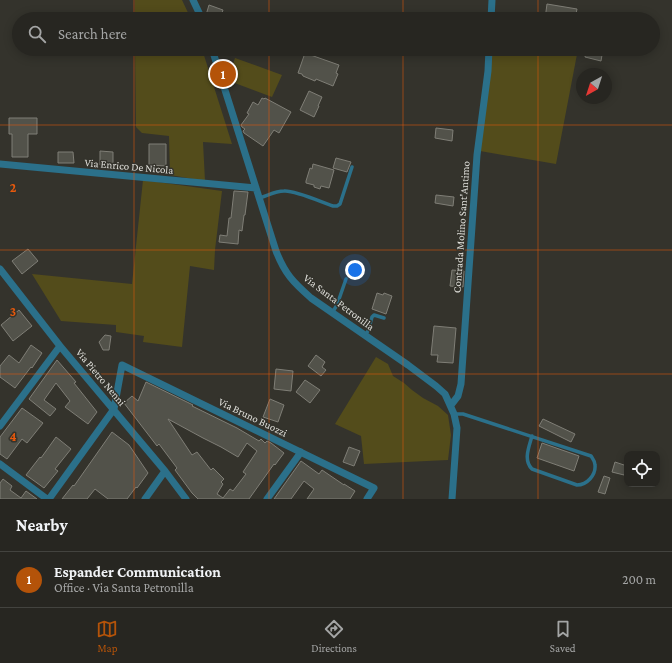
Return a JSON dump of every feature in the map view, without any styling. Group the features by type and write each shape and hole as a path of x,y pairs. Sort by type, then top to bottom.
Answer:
{"street":[{"path":"193,0 199,12"},
{"path":"491,12 492,0"},
{"name":"Via Santa Petronilla","path":"214,56 276,251 281,264 288,275 298,287 311,298 436,386 445,394 451,405 457,428 452,499"},
{"name":"Contrada Molino Sant'Antimo","path":"451,405 458,396 461,384 477,155 489,56"},
{"name":"Via Enrico De Nicola","path":"0,164 256,188"},
{"name":"Via Pietro Nenni","path":"0,269 60,346 114,409 186,499"},
{"path":"0,426 60,346"},
{"name":"Via Bruno Buozzi","path":"114,409 122,365 374,488 367,499"},
{"path":"0,464 48,499 114,409"},
{"path":"267,499 300,452"},
{"path":"144,499 165,471"}],"lane":[{"path":"259,198 279,191 295,192 333,206 337,206 340,204 352,167"},
{"path":"332,313 337,305 346,279"},
{"path":"365,335 374,315 384,318"},
{"path":"454,414 463,414 532,436 591,456 595,465 594,472 590,479 586,483 577,485 532,469 527,461 532,436"}],"shaded area":[{"path":"135,0 182,0 188,12 135,12"},
{"path":"135,56 204,56 232,144 203,142 205,181 170,175 169,136 142,133 136,127"},
{"path":"490,56 577,56 556,164 480,151"},
{"path":"235,58 282,75 272,97 232,82 229,76"},
{"path":"143,180 222,191 214,270 190,266 182,347 143,342 144,336 116,332 116,325 61,321 32,274 132,284"},
{"path":"376,357 388,364 393,376 423,398 438,406 448,415 451,435 448,460 364,464 361,436 335,424"}],"building":[{"path":"547,4 577,9 576,12 546,12"},
{"path":"209,5 223,10 222,12 207,12"},
{"path":"304,56 314,56 339,65 336,73 338,74 333,86 316,79 315,81 298,73"},
{"path":"585,56 602,56 601,61"},
{"path":"309,91 322,97 314,117 300,110"},
{"path":"262,98 265,98 291,112 279,133 274,130 263,146 244,133 243,131 245,129 241,125 249,114 247,113 253,102 258,105"},
{"path":"9,118 37,118 37,134 28,134 28,157 12,157 12,134 9,134"},
{"path":"436,128 453,130 452,141 435,138"},
{"path":"149,144 166,144 166,166 149,165"},
{"path":"100,151 113,152 113,165 100,165"},
{"path":"58,152 73,152 74,163 58,163"},
{"path":"336,158 351,162 347,172 333,168"},
{"path":"313,164 334,170 329,188 321,186 320,189 314,187 314,185 306,183 310,168 312,169"},
{"path":"234,191 248,192 242,231 239,230 238,244 219,242 220,235 227,236"},
{"path":"436,195 454,197 453,206 435,203"},
{"path":"28,249 38,261 22,274 12,261"},
{"path":"452,270 464,271 463,287 450,286"},
{"path":"377,293 383,295 384,293 392,296 386,314 372,309"},
{"path":"19,310 32,326 13,341 1,325"},
{"path":"434,326 456,328 453,363 437,362 438,355 431,355"},
{"path":"105,335 111,336 109,350 103,350 99,342"},
{"path":"31,345 42,353 32,368 31,367 15,388 0,377 0,366 9,355 19,363"},
{"path":"316,355 325,362 322,367 326,370 321,376 308,366"},
{"path":"57,360 76,382 74,383 97,412 88,424 65,407 70,401 56,383 44,400 56,409 50,416 29,399"},
{"path":"276,369 293,371 291,391 274,389"},
{"path":"305,380 320,390 310,403 296,392"},
{"path":"146,382 193,405 192,406 237,428 259,441 261,439 265,443 267,441 271,443 284,453 275,465 274,464 249,499 198,499 175,470 177,468 159,444 157,446 124,403 132,396 138,401","holes":["168,419 238,457 247,443 257,451 243,472 246,474 233,491 230,489 223,498 217,494 223,484 221,482 224,479 213,468 211,470 197,452 192,455"]},
{"path":"270,399 284,405 278,422 263,417"},
{"path":"22,408 43,423 27,443 22,439 7,459 0,454 0,437"},
{"path":"543,419 575,434 571,442 539,426"},
{"path":"112,432 129,445 148,473 137,488 136,487 127,499 108,499 95,489 87,499 62,499 73,485 74,486"},
{"path":"56,437 71,449 55,469 58,471 44,488 26,475 40,457 41,458"},
{"path":"542,443 579,456 574,471 537,458"},
{"path":"349,447 360,451 354,466 343,462"},
{"path":"301,461 319,474 322,470 355,491 350,499 307,499 314,489 304,481 291,499 274,499"},
{"path":"615,462 624,465 624,475 612,472"},
{"path":"604,476 610,478 605,494 598,492"},
{"path":"3,479 12,486 10,490 21,498 26,491 37,499 0,499 0,483"}],"place":[{"name":"Espander Communication","path":"223,74"}]}
